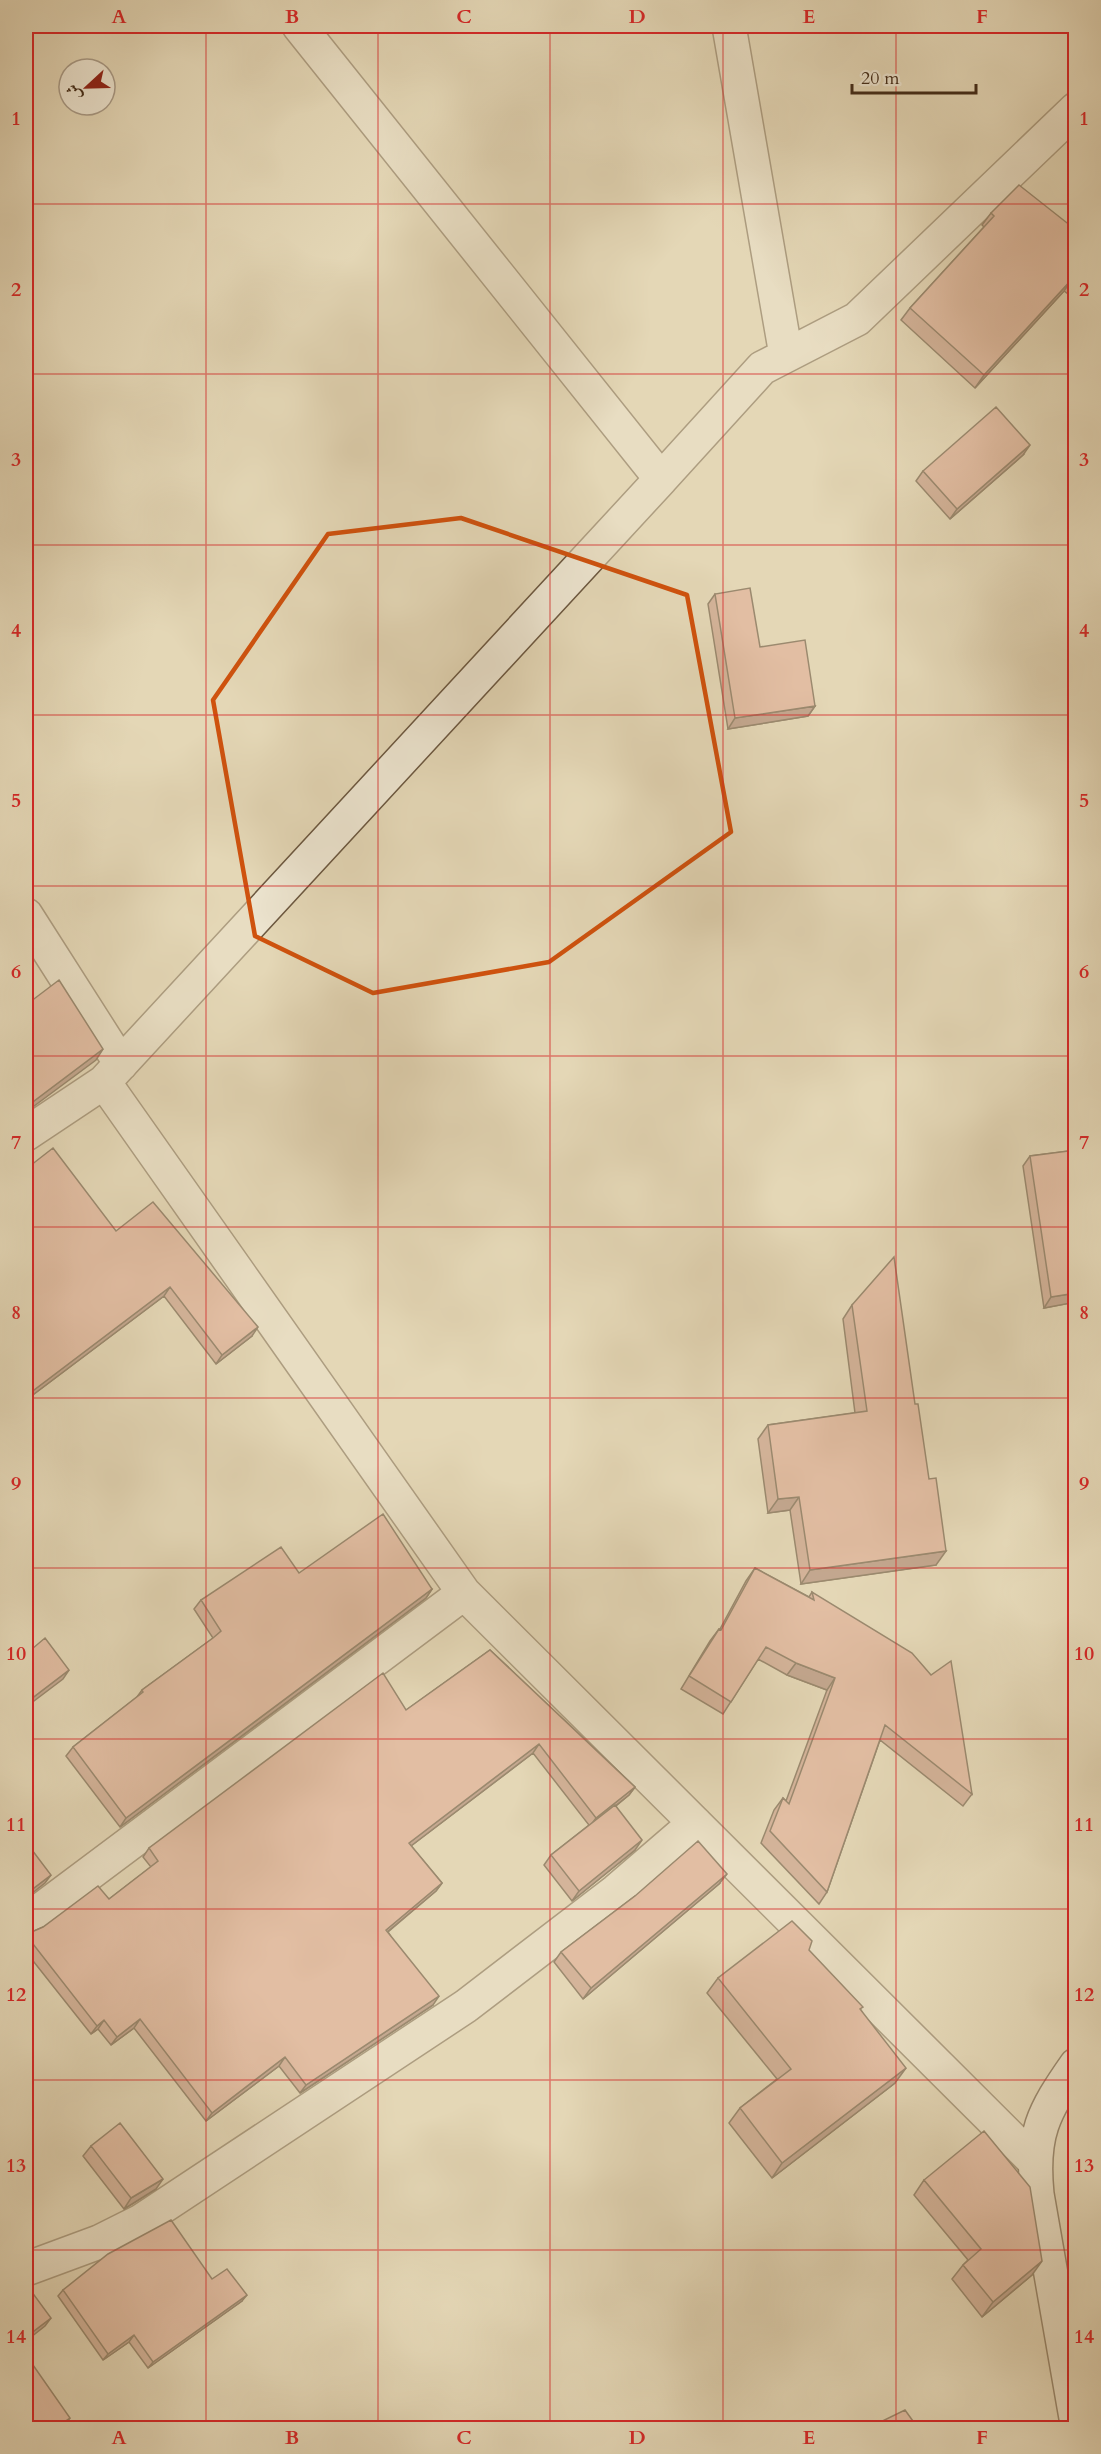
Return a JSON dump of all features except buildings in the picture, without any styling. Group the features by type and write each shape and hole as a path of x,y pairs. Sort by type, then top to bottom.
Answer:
{"street":[{"path":"299,26 661,479"},
{"path":"729,26 786,355"},
{"path":"26,1134 113,1073 762,368 857,318 1076,109"},
{"path":"26,915 113,1073 464,1593 1034,2161"},
{"path":"26,1921 464,1593"},
{"path":"26,2269 99,2242 141,2220 456,2012 616,1891 695,1823"},
{"path":"1076,2065 1052,2099 1040,2127 1034,2161 1037,2194 1076,2418"}],"highlighted area":[{"path":"461,518 687,595 731,832 549,962 373,993 255,936 213,700 328,534"}]}
